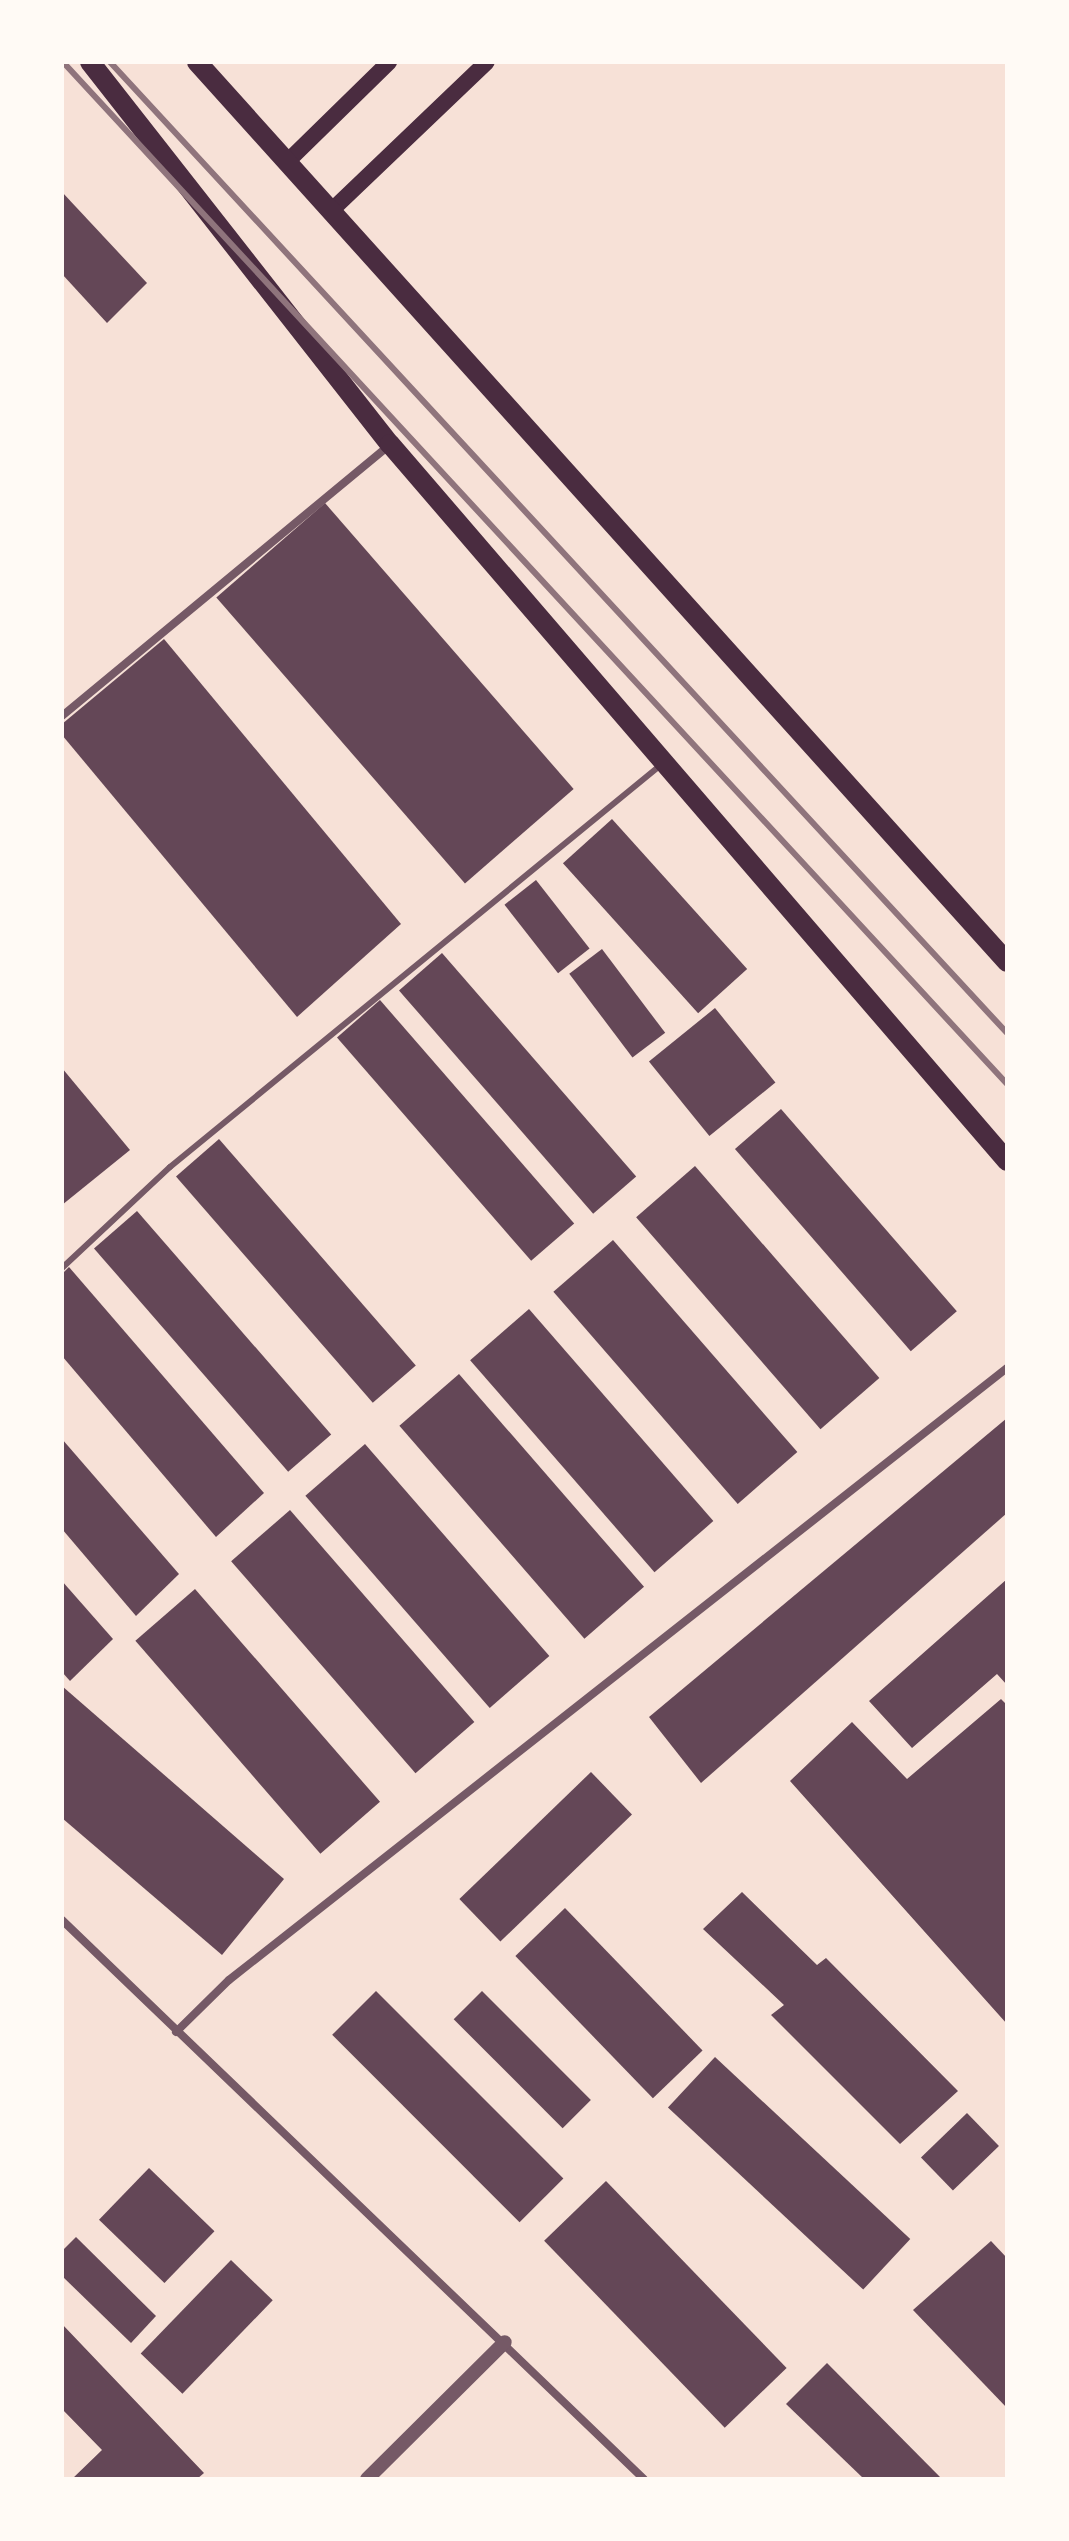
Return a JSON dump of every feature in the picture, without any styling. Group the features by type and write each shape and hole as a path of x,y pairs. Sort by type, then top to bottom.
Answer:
{"main road":[{"path":"90,62 390,444 1007,1161"},
{"path":"197,62 1007,962"},
{"path":"287,162 389,62"},
{"path":"332,210 487,62"}],"street":[{"path":"62,716 390,444"},
{"path":"176,2032 229,1980 1007,1368"},
{"path":"62,1920 176,2032 505,2342 644,2479"},
{"path":"367,2479 505,2342"}],"lane":[{"path":"62,1268 170,1167 664,762"}],"building":[{"path":"62,192 147,283 107,323 62,274"},
{"path":"325,503 574,789 465,884 216,597"},
{"path":"164,639 401,924 297,1017 62,735 62,724"},
{"path":"612,819 747,969 698,1013 563,863"},
{"path":"536,880 590,949 558,973 504,905"},
{"path":"602,949 665,1033 632,1058 569,974"},
{"path":"442,953 636,1176 593,1214 399,990"},
{"path":"380,1000 574,1223 531,1261 337,1037"},
{"path":"715,1008 775,1083 709,1136 649,1061"},
{"path":"62,1068 130,1150 62,1205"},
{"path":"781,1109 957,1311 911,1351 735,1149"},
{"path":"219,1139 416,1365 373,1403 176,1176"},
{"path":"695,1166 879,1378 820,1429 636,1217"},
{"path":"137,1211 331,1434 288,1472 94,1248"},
{"path":"613,1240 797,1452 738,1504 553,1292"},
{"path":"69,1267 264,1493 216,1537 62,1356 62,1274"},
{"path":"529,1309 713,1521 654,1572 470,1360"},
{"path":"459,1374 644,1587 584,1639 399,1426"},
{"path":"1007,1418 1007,1513 701,1783 649,1717"},
{"path":"62,1439 179,1574 136,1616 62,1529"},
{"path":"365,1444 549,1656 490,1708 305,1496"},
{"path":"290,1510 474,1722 415,1773 231,1561"},
{"path":"1007,1579 1007,1685 997,1674 912,1748 869,1701"},
{"path":"62,1581 113,1639 70,1681 62,1672"},
{"path":"195,1589 380,1802 320,1854 135,1641"},
{"path":"62,1686 284,1879 222,1955 62,1818"},
{"path":"1001,1699 1007,1705 1007,2024 790,1781 852,1722 907,1779"},
{"path":"591,1772 632,1814 500,1942 459,1899"},
{"path":"742,1892 817,1965 826,1958 958,2091 900,2144 771,2015 784,2005 703,1929"},
{"path":"565,1908 703,2050 653,2098 515,1956"},
{"path":"376,1991 563,2178 520,2222 332,2035"},
{"path":"482,1991 591,2100 563,2128 454,2019"},
{"path":"715,2057 910,2239 863,2290 668,2107"},
{"path":"967,2113 999,2146 953,2191 921,2157"},
{"path":"149,2168 214,2231 164,2283 99,2220"},
{"path":"606,2181 787,2368 725,2428 544,2241"},
{"path":"76,2237 156,2316 131,2343 62,2276 62,2251"},
{"path":"991,2241 1007,2258 1007,2408 913,2310"},
{"path":"231,2260 273,2300 182,2394 141,2354"},
{"path":"62,2324 204,2473 197,2479 72,2479 102,2450 62,2409"},
{"path":"827,2363 942,2479 864,2479 786,2404"}],"railway":[{"path":"63,62 1007,1084"},
{"path":"110,62 1007,1033"}]}
